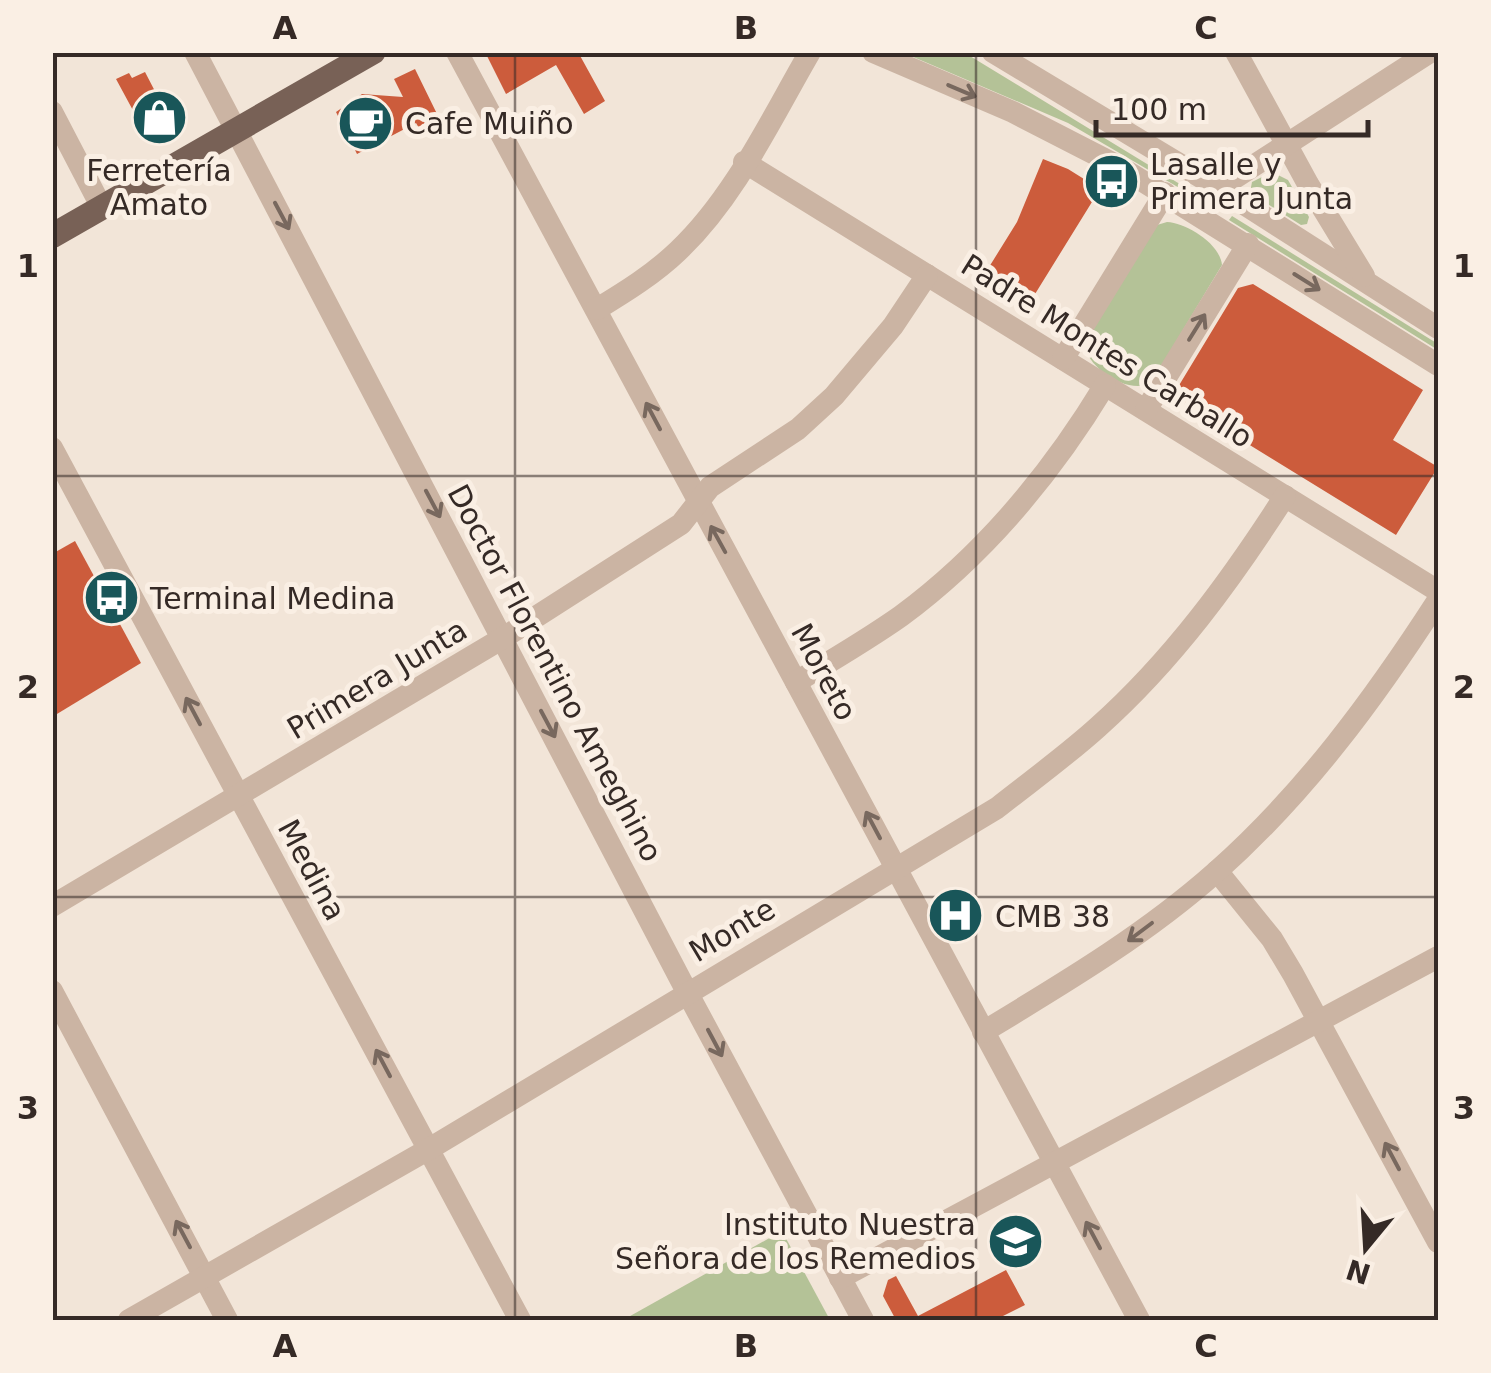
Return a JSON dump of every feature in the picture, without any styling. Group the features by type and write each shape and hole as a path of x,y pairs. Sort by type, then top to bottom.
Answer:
{"main road":[{"path":"52,236 373,52"}],"street":[{"name":"Doctor Florentino Ameghino","path":"195,52 687,992 864,1320"},
{"name":"Moreto","path":"457,52 1140,1320"},
{"path":"597,309 680,249 723,196 810,52"},
{"path":"873,52 1041,126 1165,194 1438,365"},
{"path":"993,52 1220,188 1438,328"},
{"path":"1236,52 1368,284"},
{"path":"1202,216 1220,188 1432,52 1438,63"},
{"path":"52,112 102,208"},
{"name":"Padre Montes Carballo","path":"744,162 1438,591"},
{"path":"1063,359 1165,194"},
{"path":"1146,410 1248,244"},
{"name":"Primera Junta","path":"52,906 503,638 681,524 710,487 782,441 834,396 874,351 927,275"},
{"path":"796,682 892,623 970,558 1035,486 1076,432 1104,385"},
{"name":"Medina","path":"52,448 520,1320"},
{"name":"Monte","path":"129,1320 429,1149 996,808 1100,726 1151,676 1206,611 1284,496"},
{"path":"983,1032 1108,956 1217,872 1344,736 1438,600"},
{"path":"1217,872 1272,939 1438,1242"},
{"path":"840,1278 1438,957"},
{"path":"52,991 227,1320"}],"green space":[{"path":"904,53 965,53 1188,189 1188,193 1068,123"},
{"path":"1272,172 1288,180 1309,217 1307,224 1301,225 1250,193 1252,182"},
{"path":"1232,216 1438,344 1438,350 1229,220"},
{"path":"1167,222 1201,236 1215,250 1222,265 1151,383 1121,383 1093,362 1084,344 1157,225"},
{"path":"782,1231 830,1320 623,1320"}],"building":[{"path":"485,52 578,52 605,101 584,114 556,65 506,94"},
{"path":"415,69 439,118 419,128 416,123 357,154 336,112 362,94 403,97 394,79"},
{"path":"145,72 173,126 149,140 116,79"},
{"path":"1043,159 1100,189 1027,307 981,280 1017,222"},
{"path":"1253,284 1423,390 1393,440 1438,467 1396,535 1180,402 1178,387 1238,288"},
{"path":"75,541 141,663 52,717 52,554"},
{"path":"1006,1270 1025,1305 995,1320 896,1320 883,1296 888,1280 896,1276 918,1316"}],"place":[{"name":"Ferretería Amato","path":"159,118"},
{"name":"Cafe Muiño","path":"366,123"},
{"name":"Lasalle y Primera Junta","path":"1111,181"},
{"name":"Terminal Medina","path":"111,598"},
{"name":"CMB 38","path":"956,916"},
{"name":"Instituto Nuestra Señora de los Remedios","path":"1015,1241"}]}
